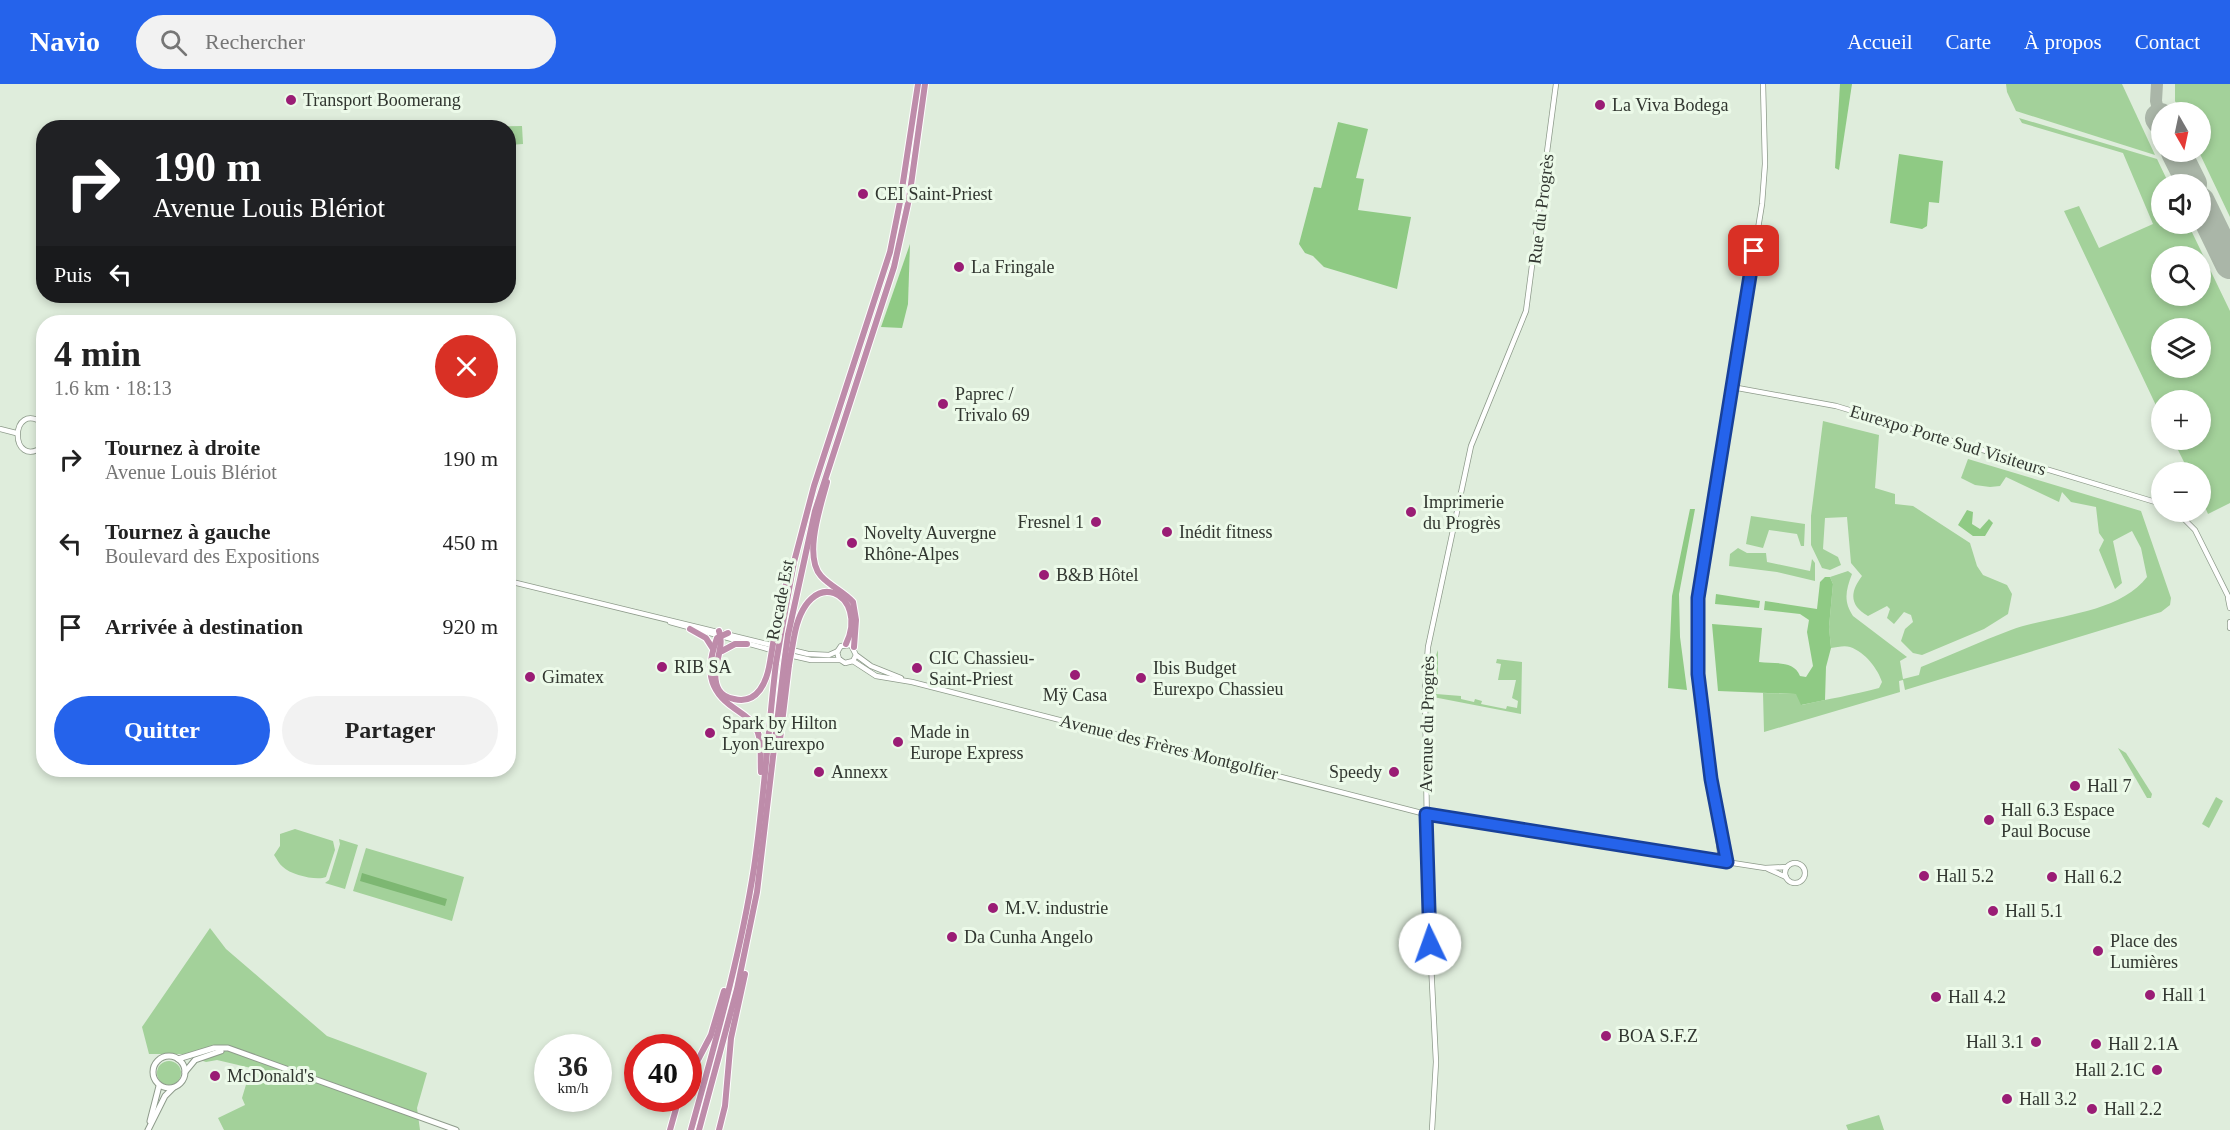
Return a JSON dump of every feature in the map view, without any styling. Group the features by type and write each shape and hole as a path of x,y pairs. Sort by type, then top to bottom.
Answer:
{"highway":[{"name":"Rocade Est","path":"784,634 794,562 814,486 890,252 918,84"},
{"name":"Rocade Est","path":"691,1130 732,976 754,868 764,781 773,662 784,634 830,458 894,267 909,199 925,84"},
{"path":"830,458 832,466 817,523 813,562 820,576 853,602 856,620 854,647"},
{"path":"699,1130 744,958 765,846 773,769 777,762 786,664 784,634 797,619 805,603 815,595 827,592 844,601 851,611 851,631 846,644"},
{"path":"690,629 706,638 713,649"},
{"path":"723,633 717,639 713,649 711,678 713,688 718,697 747,717 756,728 764,781"},
{"path":"723,633 722,651 715,677 719,690 727,698 741,701 753,698 768,677 773,662"},
{"path":"722,651 735,644 747,644"},
{"path":"719,1130 725,1106 731,1038 746,968 744,958"},
{"path":"702,1052 711,1035 727,982 732,976"},
{"path":"670,1130 675,1112"}],"main road":[{"path":"147,1130 159,1095 159,1086 153,1078 155,1064 168,1056 178,1059 214,1048 228,1048 456,1130"},
{"path":"147,1130 165,1096 182,1082 185,1071 195,1060 209,1053 228,1051 247,1054"},
{"path":"178,1059 185,1071"},
{"path":"159,1086 174,1088"}],"street":[{"name":"Rue du Progrès","path":"1519,332 1531,288 1556,84"},
{"path":"1724,862 1697,664 1698,598 1762,204 1765,164 1761,84"},
{"name":"Avenue du Progrès","path":"1432,1130 1436,1062 1426,814 1425,675 1431,630 1471,446 1519,332"},
{"name":"Eurexpo Porte Sud Visiteurs","path":"1732,387 1836,406 2151,501"},
{"path":"36,420 27,420 20,425 16,433 18,443 26,450 36,451"},
{"path":"0,429 16,433"},
{"path":"2187,522 2195,530 2229,599 2230,608"},
{"name":"Avenue des Frères Montgolfier","path":"516,582 808,654 829,655 838,651"},
{"name":"Avenue des Frères Montgolfier","path":"653,617 690,629 723,633 747,644 811,660 840,660 845,663 853,661 876,675 912,682 1426,814 1765,868"},
{"path":"2230,622 2230,628"},
{"path":"840,660 838,651 846,644 854,647 856,656 853,661"},
{"name":"Avenue des Frères Montgolfier","path":"856,656 871,666 912,682"},
{"path":"1797,863 1802,866 1805,873 1802,880 1797,883 1765,868 1787,867 1797,863"},
{"path":"1786,877 1787,867"}],"shaded area":[{"path":"1840,84 1852,84 1839,170 1835,168"},
{"path":"2006,84 2122,84 2151,146 2151,154 2016,111 2007,92"},
{"path":"2175,84 2230,84 2230,217 2204,162 2211,162 2211,102 2175,101"},
{"path":"2019,118 2151,157 2151,162 2158,162 2164,174 2151,174 2151,219 2123,153 2022,123"},
{"path":"1338,122 1368,129 1356,178 1364,179 1358,210 1411,217 1397,289 1324,267 1313,256 1305,253 1299,244 1314,187 1321,188"},
{"path":"516,126 522,126 523,144 516,144"},
{"path":"1899,154 1943,161 1939,203 1929,202 1927,226 1922,229 1890,223"},
{"path":"2079,206 2099,248 2151,225 2151,234 2193,234 2199,246 2151,246 2151,306 2211,306 2211,272 2230,311 2230,503 2211,512 2211,462 2184,462 2178,450 2211,450 2211,390 2151,390 2151,395 2064,211"},
{"path":"910,244 908,304 902,328 881,327"},
{"path":"1823,421 1879,435 1875,488 1895,494 1895,504 1913,506 1970,543 1977,566 1983,575 2007,585 2012,594 2008,614 1984,629 1922,655 1913,653 1901,641 1905,629 1913,622 1911,615 1904,612 1894,624 1887,618 1890,609 1887,606 1868,616 1857,607 1853,598 1855,587 1862,576 1851,563 1847,517 1825,518 1823,549 1838,557 1841,565 1830,570 1822,568 1811,545 1811,516"},
{"path":"1968,459 2141,511 2171,598 2170,605 2161,612 1905,690 1903,680 1899,681 1900,692 1764,732 1763,693 1797,694 1802,705 1879,688 1882,682 1874,667 1856,649 1848,646 1831,648 1829,627 1833,584 1830,577 1848,571 1852,574 1847,595 1850,611 1853,616 1907,657 1900,661 1903,679 1919,675 1921,667 2011,630 2084,612 2120,599 2147,577 2141,548 2132,531 2113,541 2122,583 2115,589 2099,550 2104,540 2099,533 2096,507 2071,502 2062,492 2059,502 2006,477 2000,486 1975,485 1961,478"},
{"path":"1690,509 1695,509 1679,594 1680,637 1687,690 1668,688 1672,596"},
{"path":"1967,510 1973,512 1972,524 1980,529 1989,519 1993,523 1985,536 1973,536 1958,525"},
{"path":"1751,516 1805,524 1804,546 1801,546 1797,534 1769,530 1763,548 1746,544"},
{"path":"1738,548 1747,553 1766,553 1767,562 1810,571 1812,559 1815,563 1815,581 1777,572 1729,566 1730,554"},
{"path":"1825,577 1830,577 1833,584 1829,627 1831,648 1826,667 1825,700 1801,705 1796,694 1718,691 1712,624 1762,628 1759,662 1788,665 1793,667 1800,676 1806,677 1813,666 1807,632 1809,620 1800,614 1764,610 1765,601 1817,609 1820,582"},
{"path":"1716,594 1760,601 1759,608 1715,604"},
{"path":"1438,650 1438,675 1435,672 1434,676 1439,681 1436,694 1461,696 1461,699 1474,702 1475,699 1482,701 1481,704 1506,709 1507,706 1517,708 1518,701 1512,698 1516,680 1498,680 1501,664 1496,663 1497,659 1522,662 1521,714 1433,697 1434,660"},
{"path":"2118,748 2126,753 2152,794 2151,798 2147,798"},
{"path":"2216,797 2223,801 2209,828 2202,824"},
{"path":"295,829 333,841 335,850 326,877 311,878 292,873 282,866 274,855 280,846 280,834"},
{"path":"339,839 358,845 345,889 325,883 329,880 340,844"},
{"path":"366,848 464,877 452,921 353,891"},
{"path":"362,873 447,899 445,906 360,881"},
{"path":"210,928 226,949 327,1036 427,1073 417,1108 420,1130 224,1130 218,1118 245,1105 242,1098 251,1068 217,1060 206,1062 182,1054 149,1054 142,1027"},
{"path":"169,1061 174,1062 180,1068 180,1078 174,1084 169,1085 164,1084 158,1078 157,1073 158,1068 164,1062"},
{"path":"1879,1115 1884,1130 1848,1130 1846,1125"}],"taxiway":[{"path":"2156,102 2157,84"}],"runway":[{"path":"2181,162 2187,174"},
{"path":"2211,225 2230,264"}],"place":[{"name":"Transport Boomerang","path":"291,100"},
{"name":"La Viva Bodega","path":"1600,105"},
{"name":"CEI Saint-Priest","path":"863,194"},
{"name":"La Fringale","path":"959,267"},
{"name":"Paprec / Trivalo 69","path":"943,404"},
{"name":"Imprimerie du Progrès","path":"1411,512"},
{"name":"Fresnel 1","path":"1096,522"},
{"name":"Inédit fitness","path":"1167,532"},
{"name":"Novelty Auvergne Rhône-Alpes","path":"852,543"},
{"name":"B&B Hôtel","path":"1044,575"},
{"name":"RIB SA","path":"662,667"},
{"name":"CIC Chassieu- Saint-Priest","path":"917,668"},
{"name":"Mÿ Casa","path":"1075,675"},
{"name":"Gimatex","path":"530,677"},
{"name":"Ibis Budget Eurexpo Chassieu","path":"1141,678"},
{"name":"Spark by Hilton Lyon Eurexpo","path":"710,733"},
{"name":"Made in Europe Express","path":"898,742"},
{"name":"Annexx","path":"819,772"},
{"name":"Speedy","path":"1394,772"},
{"name":"Hall 7","path":"2075,786"},
{"name":"Hall 6.3 Espace Paul Bocuse","path":"1989,820"},
{"name":"Hall 5.2","path":"1924,876"},
{"name":"Hall 6.2","path":"2052,877"},
{"name":"M.V. industrie","path":"993,908"},
{"name":"Hall 5.1","path":"1993,911"},
{"name":"Da Cunha Angelo","path":"952,937"},
{"name":"Place des Lumières","path":"2098,951"},
{"name":"Hall 1","path":"2150,995"},
{"name":"Hall 4.2","path":"1936,997"},
{"name":"BOA S.F.Z","path":"1606,1036"},
{"name":"Hall 3.1","path":"2036,1042"},
{"name":"Hall 2.1A","path":"2096,1044"},
{"name":"Hall 2.1C","path":"2157,1070"},
{"name":"McDonald's","path":"215,1076"},
{"name":"Hall 3.2","path":"2007,1099"},
{"name":"Hall 2.2","path":"2092,1109"}],"route":[{"path":"1430,944 1426,814 1727,862 1711,779 1698,674 1696,625 1701,569 1754,251"}]}
